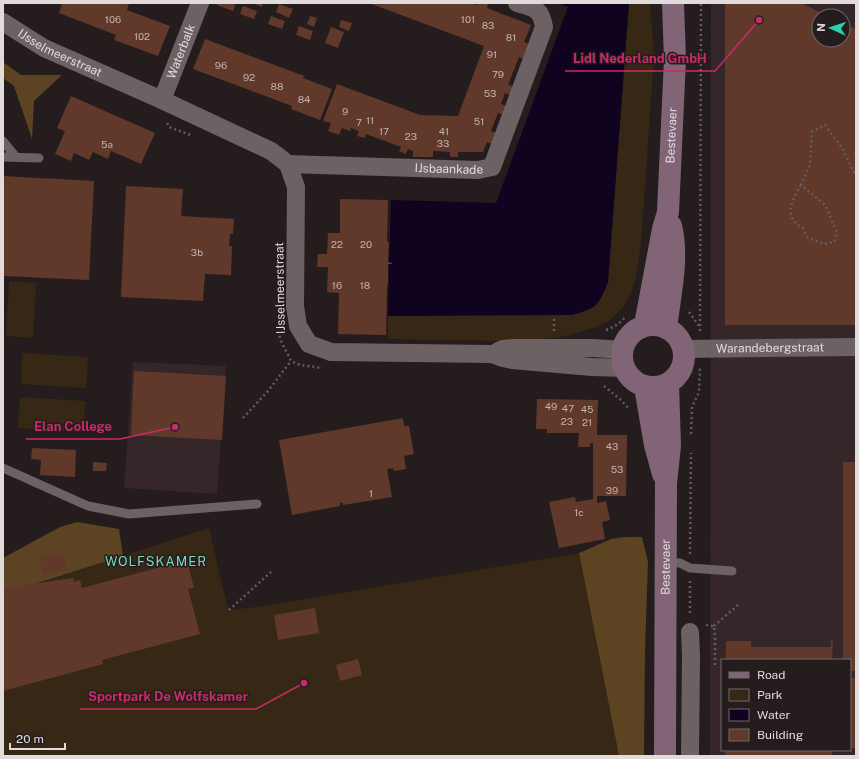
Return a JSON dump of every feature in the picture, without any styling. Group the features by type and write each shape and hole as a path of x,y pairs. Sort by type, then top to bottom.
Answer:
{"street":[{"name":"Waterbalk","path":"162,100 200,3"},
{"name":"IJsbaankade","path":"288,164 478,170 492,167 544,27 543,17 534,8 517,3"},
{"name":"Bestevaer","path":"656,326 674,267 674,235 668,212 675,59 673,3"},
{"name":"Bestevaer","path":"675,59 687,3"},
{"name":"IJsselmeerstraat","path":"3,22 44,48 162,100 271,152 288,164 296,187 295,306 298,326 309,344 331,352 492,354 512,360 592,367 624,359"},
{"path":"656,326 671,330 692,348 676,378 668,384 659,387 646,387 634,381 625,371 624,344 632,332 656,326"},
{"name":"Warandebergstraat","path":"692,348 856,347"},
{"name":"IJsselmeerstraat","path":"492,354 503,349 593,348 624,359"},
{"name":"Bestevaer","path":"665,756 667,562 666,483 670,446 668,384"},
{"name":"Bestevaer","path":"646,387 655,445 666,483"},
{"path":"690,632 690,756"},
{"path":"666,650 691,656"}],"lane":[{"path":"3,141 16,158"},
{"path":"3,157 39,158"},
{"path":"3,468 88,506 129,514 257,504"},
{"path":"667,562 680,563 690,568 732,571"}],"path":[{"path":"691,440 692,407 699,392 692,348 701,3"},
{"path":"162,100 166,122 169,127 195,137"},
{"path":"801,184 825,205 836,232 834,242 823,244 806,237 803,228 797,225 792,219 791,206 793,198 810,165 812,132 825,126 842,148 856,176"},
{"path":"593,348 595,335 612,328 623,320 627,314"},
{"name":"IJsselmeerstraat","path":"279,330 280,339 291,361"},
{"path":"243,418 268,391 291,361 300,365 323,368"},
{"path":"592,367 592,382 603,385 621,400 629,410"},
{"path":"690,632 691,447"},
{"path":"229,610 271,572"},
{"path":"714,626 739,604"}],"shaded area":[{"path":"711,3 856,3 856,756 710,756"},
{"path":"3,62 21,75 62,75 34,101 32,139 14,86 3,78"},
{"path":"133,362 226,366 217,494 124,488"},
{"path":"77,522 119,529 123,556 3,594 3,558 60,527"},
{"path":"642,537 648,562 644,756 619,756 579,553 611,539"}],"green space":[{"path":"629,3 650,3 654,55 641,244 636,276 631,294 622,308 609,321 596,327 565,336 544,339 507,341 388,339 388,316 572,315 592,308 599,301 608,282"},
{"path":"9,281 36,283 33,338 6,336"},
{"path":"22,353 88,357 86,388 21,384"},
{"path":"20,397 85,401 84,432 18,428"},
{"path":"209,528 229,610 264,606 579,553 619,756 3,756 3,595"}],"water":[{"path":"558,3 629,3 608,282 602,296 592,308 572,315 388,316 389,264 392,264 389,262 391,200 496,203 568,7"}],"building":[{"path":"62,3 125,3 129,4 127,10 170,26 158,56 114,40 116,35 59,13"},
{"path":"218,3 236,3 233,11 217,5"},
{"path":"251,3 263,3 262,7"},
{"path":"369,3 472,3 477,5 478,3 486,3 488,4 487,8 531,25 524,42 529,44 523,59 519,57 508,85 513,86 510,95 505,93 501,104 506,106 503,115 498,113 491,131 496,133 492,144 487,142 483,152 458,152 458,157 450,157 450,152 433,151 433,157 413,157 413,151 408,149 406,154 399,151 401,147 366,134 365,138 357,136 359,131 351,128 350,131 342,128 339,135 328,131 331,123 323,121 337,84 420,115 458,116 484,46"},
{"path":"725,3 801,3 811,8 811,48 851,48 851,27 856,29 856,325 725,325"},
{"path":"279,4 293,9 289,18 276,12"},
{"path":"243,6 257,11 254,19 240,14"},
{"path":"271,16 285,21 282,29 268,24"},
{"path":"310,16 317,18 314,27 307,24"},
{"path":"341,20 352,23 349,31 339,27"},
{"path":"299,26 313,31 310,40 296,35"},
{"path":"331,27 344,32 338,48 325,43"},
{"path":"205,39 304,76 303,78 332,89 320,120 291,109 292,106 193,69"},
{"path":"71,96 155,133 141,164 111,151 108,159 93,152 89,160 74,153 71,161 55,154 65,131 57,128"},
{"path":"3,176 94,181 89,280 3,276"},
{"path":"126,186 183,189 181,216 234,219 233,234 230,234 229,246 232,246 231,275 205,274 203,301 121,297"},
{"path":"340,199 388,200 388,262 392,264 388,264 386,335 338,334 339,293 327,292 328,267 317,267 318,254 327,254 328,233 340,233"},
{"path":"134,371 226,376 222,440 131,435"},
{"path":"537,399 598,400 597,435 627,435 626,496 597,496 597,503 606,501 610,520 602,522 605,539 559,548 549,502 575,497 576,502 593,499 593,443 590,443 590,447 578,447 579,433 547,433 547,429 536,429"},
{"path":"403,418 404,426 409,426 414,454 404,456 406,469 394,471 393,468 387,469 392,497 343,505 343,503 340,503 340,506 292,515 279,440"},
{"path":"32,448 76,450 75,477 40,475 41,460 31,459"},
{"path":"93,462 107,463 106,471 93,471"},
{"path":"843,462 856,462 856,671 851,671 851,659 843,659"},
{"path":"64,553 67,570 43,574 40,557"},
{"path":"187,560 194,588 188,589 200,634 102,660 103,664 3,691 3,588 73,578 74,582 80,580 82,588"},
{"path":"315,608 319,633 278,640 274,615"},
{"path":"831,640 833,640 832,659 726,659 726,641 751,641 751,647 831,647"},
{"path":"358,659 362,675 340,681 336,665"},
{"path":"851,678 856,678 856,748 851,748"},
{"path":"725,751 832,751 832,756 725,756"}],"place":[{"name":"Lidl Nederland GmbH","path":"759,20"},
{"name":"Elan College","path":"175,427"},
{"name":"Sportpark De Wolfskamer","path":"304,683"}],"district":[{"name":"WOLFSKAMER","path":"156,561"}]}
